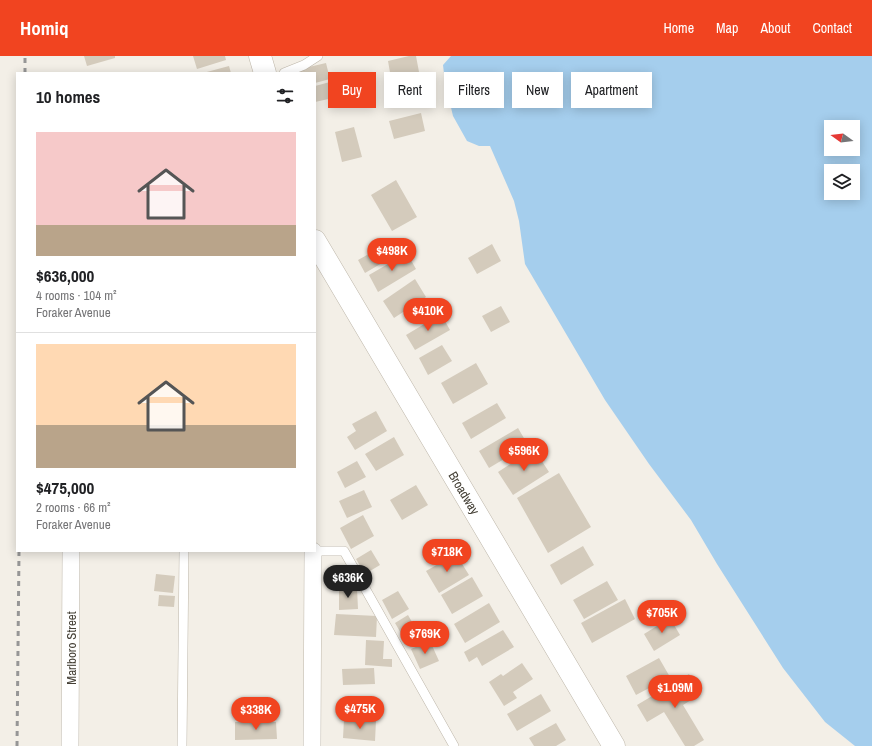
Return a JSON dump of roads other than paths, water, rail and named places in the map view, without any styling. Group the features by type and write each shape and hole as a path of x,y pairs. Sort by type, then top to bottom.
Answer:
{"street":[{"path":"260,56 265,72"},
{"name":"Broadway","path":"316,243 614,746"},
{"name":"Marlboro Street","path":"70,746 71,552"},
{"path":"312,746 314,552"}],"lane":[{"path":"287,72 304,66 318,56"},
{"path":"316,551 344,552 454,746"},
{"path":"182,746 184,552"}],"water":[{"path":"451,56 872,56 872,746 855,746 825,722 783,668 691,520 649,464 605,400 525,264 519,221 514,201 490,146 479,146 467,141 453,116 451,108 504,108 504,72 444,72 444,74 443,65"}],"railway":[{"path":"25,56 25,72"},
{"path":"17,746 19,552"}]}
